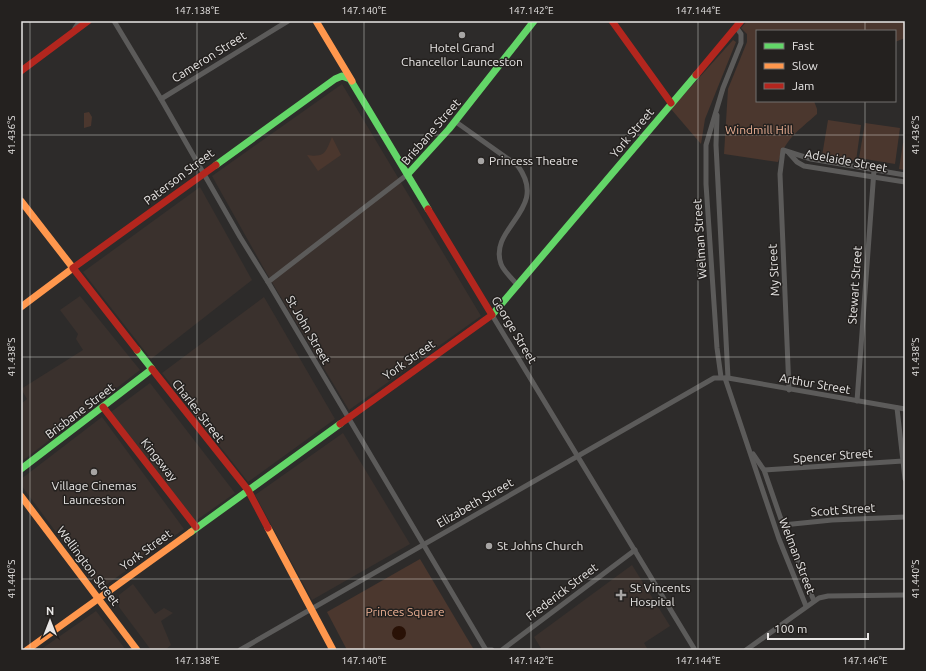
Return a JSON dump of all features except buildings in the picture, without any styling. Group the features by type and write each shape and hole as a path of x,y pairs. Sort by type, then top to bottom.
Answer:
{"main road":[{"path":"21,71 88,21"},
{"name":"George Street","path":"316,21 492,315"},
{"name":"Brisbane Street","path":"408,174 427,156 456,122 534,21"},
{"path":"612,21 671,103"},
{"name":"York Street","path":"26,650 348,417 492,315 741,21"},
{"path":"335,79 339,68 338,58"},
{"path":"335,79 345,76 353,82"},
{"name":"Paterson Street","path":"21,307 204,172 335,79"},
{"name":"Charles Street","path":"21,201 248,490 333,650"},
{"name":"Brisbane Street","path":"21,469 152,369"},
{"name":"Kingsway","path":"103,407 196,527"},
{"name":"Wellington Street","path":"21,496 137,650"}],"street":[{"path":"69,36 80,21"},
{"name":"St John Street","path":"114,21 204,172 237,233 268,282 422,545 486,650"},
{"name":"Cameron Street","path":"161,98 288,21"},
{"name":"Welman Street","path":"736,27 741,34 741,43 707,138 706,162 717,348 725,378 749,445 779,539 806,606"},
{"name":"Welman Street","path":"719,101 716,120 716,145 725,378"},
{"path":"456,122 518,166 523,173 527,184 526,200 520,215 506,232 500,258 504,269 518,286"},
{"name":"Adelaide Street","path":"786,151 811,160 905,175"},
{"name":"Adelaide Street","path":"786,151 799,164 810,167 905,182"},
{"name":"My Street","path":"786,151 780,174 789,390"},
{"path":"810,167 811,160"},
{"path":"821,169 822,161"},
{"path":"840,172 841,164"},
{"name":"Stewart Street","path":"857,401 874,170"},
{"name":"Brisbane Street","path":"268,282 408,174"},
{"name":"George Street","path":"492,315 695,650"},
{"name":"Elizabeth Street","path":"240,650 693,388 714,378 725,378"},
{"name":"Arthur Street","path":"725,378 905,409"},
{"path":"897,408 905,479"},
{"name":"Welman Street","path":"749,445 764,470 783,525 814,601"},
{"name":"Spencer Street","path":"764,470 903,461"},
{"name":"Scott Street","path":"783,525 832,520 905,517"},
{"name":"Frederick Street","path":"502,650 635,550"},
{"path":"746,650 806,606 814,601 828,596 905,595"},
{"path":"486,650 492,650"}],"shaded area":[{"path":"342,84 481,316 349,410 267,274 212,176"},
{"path":"200,187 252,280 151,359 83,272"},
{"path":"80,296 140,370 21,462 21,404 27,399 21,389 83,350 76,339 78,334 60,310"},
{"path":"264,297 335,419 248,482 162,373"},
{"path":"150,383 235,493 194,522 111,412"},
{"path":"102,417 184,529 99,590 21,485 21,479"},
{"path":"343,433 410,544 312,600 255,495"},
{"name":"St Vincents Hospital","path":"632,565 670,626 644,643 648,650 542,650 534,637"},
{"path":"133,584 155,614 164,608 173,613 161,621 171,645 165,650 151,650 119,607 119,595"},
{"path":"96,611 126,650 40,650"},
{"path":"396,626 402,626 406,630 406,636 402,640 396,640 392,636 392,630"}],"green space":[{"name":"Windmill Hill","path":"747,21 905,21 905,38 896,42 896,30 756,30 756,102 814,102 817,109 817,114 789,140 781,153 778,162 724,154 728,89 747,42 747,34 741,28"},
{"path":"733,40 736,42 705,119 701,144 671,109"},
{"path":"89,112 92,117 91,126 84,128 84,113"},
{"path":"828,120 861,125 856,161 822,156"},
{"path":"865,123 900,128 895,164 859,158"},
{"path":"332,137 341,155 318,171 307,155 313,156 322,154 326,150"},
{"path":"903,143 905,143 905,170 899,169"},
{"name":"Princes Square","path":"420,559 474,650 347,650 327,612"}],"traffic: fast":[{"path":"408,174 449,129 534,21"},
{"path":"492,315 696,75"},
{"path":"216,165 335,79 342,76 350,79 428,209"},
{"path":"21,469 152,369 137,350"},
{"path":"191,532 340,424"}],"traffic: slow":[{"path":"316,21 352,81"},
{"path":"21,201 73,268 21,307"},
{"path":"21,496 137,650"},
{"path":"268,528 333,650"},
{"path":"27,650 191,532"}],"traffic: jam":[{"path":"21,71 88,21"},
{"path":"612,21 671,103"},
{"path":"696,75 741,21"},
{"path":"137,350 73,268 216,165"},
{"path":"340,424 492,315 428,209"},
{"path":"152,369 248,490 268,528"},
{"path":"103,407 196,527"}],"place":[{"name":"Hotel Grand Chancellor Launceston","path":"462,35"},
{"name":"Princess Theatre","path":"481,161"},
{"name":"Village Cinemas Launceston","path":"94,472"},
{"name":"St Johns Church","path":"489,546"},
{"name":"St Vincents Hospital","path":"621,595"}]}
